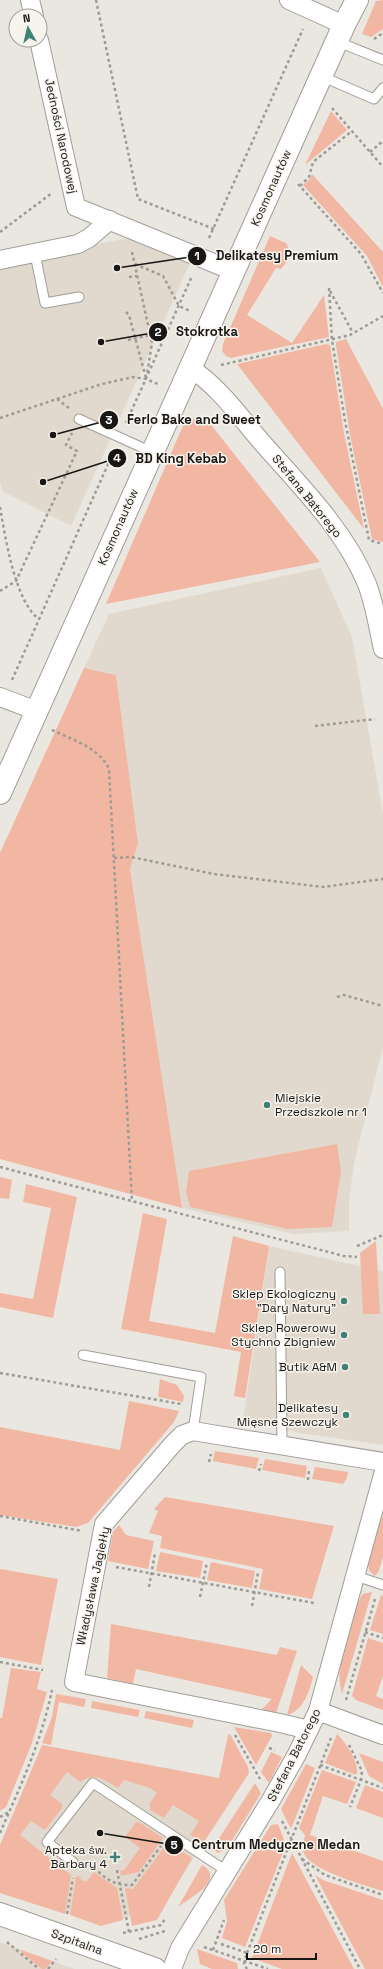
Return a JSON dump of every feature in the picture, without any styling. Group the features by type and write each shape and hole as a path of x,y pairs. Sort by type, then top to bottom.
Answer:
{"street":[{"path":"289,0 312,9 340,33"},
{"name":"Kosmonautów","path":"0,793 43,720 152,452 340,33 357,0"},
{"name":"Jedności Narodowej","path":"41,48 76,207 234,271"},
{"path":"0,260 78,244 89,238 110,220"},
{"name":"Stefana Batorego","path":"190,368 206,378 336,530 354,558 372,599 383,649"},
{"path":"2,698 43,720"},
{"path":"193,1431 383,1462"},
{"name":"Władysława Jagiełły","path":"193,1431 182,1435 178,1439 104,1524 74,1682 309,1730"},
{"name":"Stefana Batorego","path":"172,1969 180,1948 271,1800 296,1756 318,1711 383,1475"},
{"path":"318,1711 338,1723 383,1735"},
{"name":"Szpitalna","path":"0,1914 155,1969"}],"lane":[{"path":"340,33 383,60"},
{"path":"321,76 374,99 383,88"},
{"path":"35,254 45,303 79,297"},
{"path":"79,420 152,452"},
{"path":"280,1272 282,1445"},
{"path":"83,1355 201,1377 193,1431"},
{"path":"356,1576 382,1585"},
{"path":"73,1862 47,1842 93,1783 228,1872"}],"path":[{"path":"96,0 138,199 214,229"},
{"path":"2,698 39,619 312,9"},
{"path":"327,103 383,167"},
{"path":"300,186 309,177 313,162 352,131"},
{"path":"370,152 383,141"},
{"path":"296,182 361,254 383,293"},
{"path":"0,232 53,193"},
{"path":"128,227 134,264 152,343 146,379"},
{"path":"134,264 163,276 179,306"},
{"path":"129,278 137,276"},
{"path":"353,333 329,288 332,340 345,421 369,540 383,544"},
{"path":"126,312 129,315 134,339 146,379"},
{"path":"221,365 332,340 353,333 383,316"},
{"path":"128,340 150,335"},
{"path":"0,418 102,384 133,377 146,379"},
{"path":"0,591 16,581 77,451 66,446 79,420"},
{"path":"0,507 16,581 32,614 39,619"},
{"path":"315,726 374,719"},
{"path":"43,720 96,753 107,763 109,769 132,1202"},
{"path":"114,858 131,858 214,874 323,887 383,879"},
{"path":"338,997 344,995 383,1006"},
{"path":"0,1167 344,1256 357,1257"},
{"path":"357,1246 383,1235"},
{"path":"0,1373 183,1405"},
{"path":"0,1516 70,1530 89,1532"},
{"path":"149,1587 155,1552"},
{"path":"200,1597 207,1562"},
{"path":"96,1564 314,1604"},
{"path":"252,1606 258,1573"},
{"path":"247,1969 244,1966 244,1961 292,1841 320,1765 338,1723 365,1632 382,1585"},
{"path":"365,1632 383,1638"},
{"path":"0,1662 43,1670"},
{"path":"0,1833 47,1716 52,1690"},
{"path":"338,1723 362,1771 361,1780 350,1808"},
{"path":"234,1734 271,1800 360,1969"},
{"path":"269,1748 296,1756 383,1788"},
{"path":"1,1816 10,1811"},
{"path":"85,1860 110,1881 120,1886 132,1885 170,1833"},
{"path":"301,1859 325,1875 383,1895"},
{"path":"117,1870 129,1932"},
{"path":"67,1917 74,1876"},
{"path":"134,1931 136,1939"},
{"path":"6,1941 39,1969"},
{"path":"222,1944 247,1953"},
{"path":"202,1946 268,1969"},
{"path":"48,1969 59,1955"}],"shaded area":[{"path":"383,0 383,29 371,37 362,34 376,1"},
{"path":"331,111 347,130 305,165"},
{"path":"312,174 383,252 383,287 367,256 303,185 310,179"},
{"path":"270,236 286,243 289,251 289,257 281,269 276,268 247,315 292,343 324,295 329,337 231,358 226,356 222,351 223,344"},
{"path":"128,238 190,263 71,526 2,491 0,482 0,264"},
{"path":"346,339 383,409 383,542 372,539 350,435 336,345 336,342"},
{"path":"326,344 330,345 344,433 364,529 237,364"},
{"path":"204,416 320,562 106,604 185,421"},
{"path":"321,568 352,637 383,814 383,1047 354,1163 349,1201 349,1231 293,1234 182,1208 130,869 138,843 116,675 84,668 109,614"},
{"path":"84,668 116,675 138,843 130,869 182,1208 0,1159 0,853"},
{"path":"337,1144 341,1172 332,1227 288,1229 190,1207 186,1192 189,1171"},
{"path":"0,1177 12,1180 9,1199 0,1198"},
{"path":"26,1184 77,1197 53,1318 0,1307 0,1293 33,1299 51,1208 23,1202"},
{"path":"143,1213 167,1219 149,1321 215,1333 233,1236 269,1246 245,1398 234,1396 241,1352 121,1329"},
{"path":"376,1241 380,1314 363,1314 360,1253"},
{"path":"269,1246 383,1271 383,1445 300,1433 243,1420"},
{"path":"160,1379 177,1385 184,1396 183,1402 158,1397"},
{"path":"129,1401 179,1411 174,1422 88,1523 76,1527 0,1515 0,1427 120,1450"},
{"path":"215,1451 259,1458 256,1469 213,1461"},
{"path":"265,1459 307,1466 305,1478 262,1470"},
{"path":"315,1467 348,1472 347,1478 343,1484 312,1479"},
{"path":"165,1497 334,1526 312,1599 259,1589 263,1569 160,1548 162,1536 149,1533 158,1511 154,1509"},
{"path":"383,1517 383,1558 378,1573 374,1576 369,1570 368,1563 381,1519"},
{"path":"119,1525 126,1535 154,1541 148,1569 108,1561 113,1532"},
{"path":"160,1552 203,1561 200,1578 156,1571"},
{"path":"211,1562 255,1571 252,1588 207,1580"},
{"path":"0,1569 58,1579 41,1665 0,1657"},
{"path":"372,1592 342,1694 340,1686 340,1663 343,1647 360,1599 363,1594"},
{"path":"381,1595 383,1596 383,1634 370,1630"},
{"path":"111,1624 277,1655 280,1647 297,1651 276,1713 260,1711 272,1699 136,1669 133,1684 107,1678"},
{"path":"368,1638 383,1643 383,1676 376,1696 383,1699 383,1710 356,1700 352,1696"},
{"path":"301,1665 313,1677 302,1705 293,1713 287,1715"},
{"path":"11,1668 41,1672 37,1689 47,1692 32,1743 6,1807 0,1811 0,1718 2,1718"},
{"path":"56,1694 86,1699 84,1707 59,1702 51,1745 42,1743 52,1717"},
{"path":"92,1701 140,1710 138,1717 91,1708"},
{"path":"146,1711 194,1720 192,1728 144,1718"},
{"path":"234,1727 271,1733 272,1736 256,1765"},
{"path":"230,1734 248,1767 249,1773 203,1843 190,1835 199,1821 173,1805 164,1818 150,1810 150,1803 157,1793 150,1788 124,1780 118,1788 95,1777 90,1777 80,1782 67,1772 50,1795 62,1804 62,1808 45,1830 31,1821 20,1835 71,1875 65,1914 0,1893 0,1845 42,1745 219,1778 228,1735"},
{"path":"337,1734 354,1758 357,1774 353,1774 325,1763"},
{"path":"271,1752 282,1757 269,1783 261,1772"},
{"path":"359,1753 383,1762 383,1784 369,1776"},
{"path":"37,1758 236,1794 161,1908 101,1924 0,1892"},
{"path":"306,1764 315,1768 291,1829 281,1809"},
{"path":"322,1770 356,1782 347,1804 323,1796 310,1835 383,1861 383,1891 337,1876 314,1864 306,1857 303,1850 305,1835 299,1828"},
{"path":"255,1783 261,1793 227,1849 218,1853 212,1849"},
{"path":"365,1785 383,1792 383,1818 356,1808"},
{"path":"136,1822 139,1822 163,1838 139,1872 121,1876 120,1871 124,1870 140,1848 125,1837"},
{"path":"278,1824 286,1845 245,1947 222,1938 227,1921 224,1900 271,1825"},
{"path":"168,1842 192,1858 157,1920 132,1926 125,1888 133,1889"},
{"path":"292,1853 354,1969 282,1969 252,1958"},
{"path":"202,1865 209,1871 210,1877 208,1883 197,1894 178,1907"},
{"path":"94,1872 117,1888 123,1920 101,1926 70,1915 76,1877 78,1875 82,1881 83,1880 86,1882"},
{"path":"315,1875 323,1880 383,1900 383,1969 365,1969"},
{"path":"0,1942 75,1969 0,1969"},
{"path":"197,1949 237,1963 238,1969 212,1969 200,1964"},
{"path":"21,1950 52,1961 45,1969 42,1969 22,1953"}],"place":[{"name":"Delikatesy Premium","path":"117,268"},
{"name":"Stokrotka","path":"101,342"},
{"name":"Ferlo Bake and Sweet","path":"53,435"},
{"name":"BD King Kebab","path":"43,482"},
{"name":"Miejskie Przedszkole nr 1","path":"267,1105"},
{"name":"Sklep Ekologiczny \"Dary Natury\"","path":"344,1301"},
{"name":"Sklep Rowerowy Stychno Zbigniew","path":"344,1335"},
{"name":"Butik A&M","path":"345,1367"},
{"name":"Delikatesy Mięsne Szewczyk","path":"346,1415"},
{"name":"Centrum Medyczne Medan","path":"100,1833"},
{"name":"Apteka św. Barbary 4","path":"115,1857"}]}
